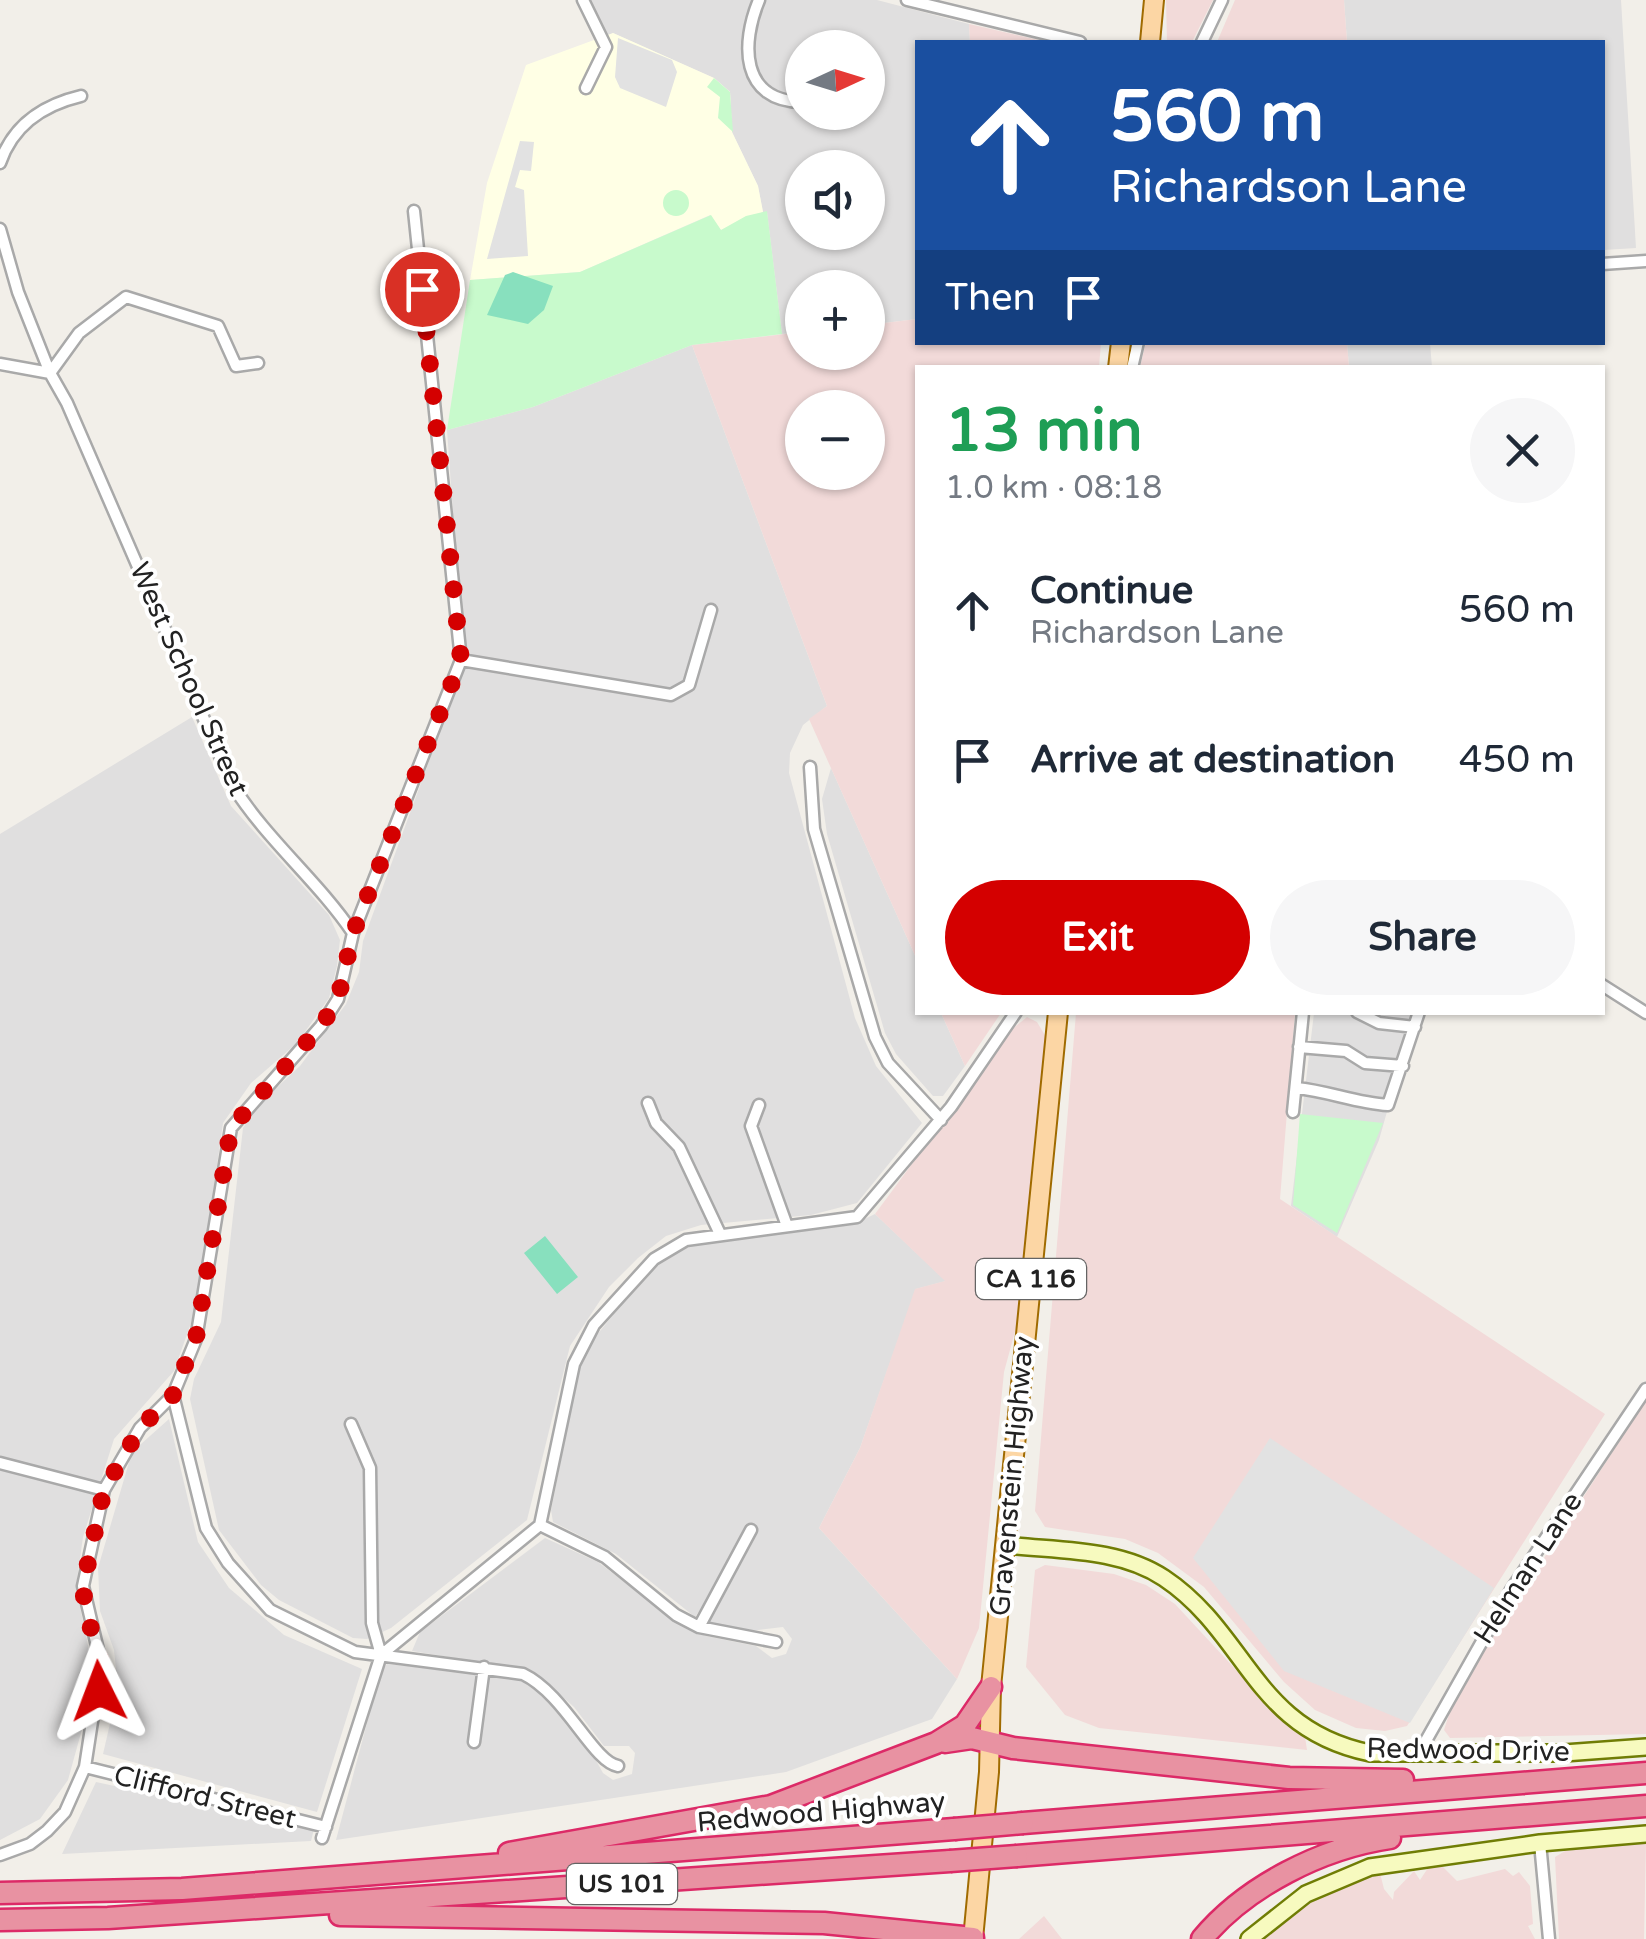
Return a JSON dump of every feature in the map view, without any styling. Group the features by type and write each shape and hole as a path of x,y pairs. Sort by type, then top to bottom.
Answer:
{"highway":[{"path":"428,1870 626,1828 770,1806 936,1743 966,1724 991,1687"},
{"path":"936,1743 972,1738 1289,1778 1530,1781"},
{"name":"Redwood Highway","path":"0,1893 182,1889 1646,1773"},
{"name":"Redwood Highway","path":"0,1920 294,1906 950,1862 1646,1806"},
{"path":"1202,1939 1250,1896 1333,1854 1380,1839 1523,1816"},
{"name":"CA 116","path":"294,1906 332,1915 824,1923 973,1939"}],"main road":[{"path":"1150,40 1154,0"},
{"name":"Gravenstein Highway","path":"973,1939 991,1687 1058,1015"},
{"name":"Redwood Drive","path":"1007,1546 1100,1555 1161,1576 1192,1600 1262,1690 1310,1732 1370,1753 1564,1753 1646,1747"},
{"path":"1249,1939 1325,1883 1370,1866 1540,1842 1646,1834"},
{"path":"1258,1939 1269,1924"}],"street":[{"path":"583,0 606,48 586,88"},
{"path":"759,0 747,32 750,70 777,97 785,99"},
{"path":"907,0 1072,40"},
{"path":"1203,40 1222,0"},
{"path":"0,164 23,124 39,111 81,96"},
{"path":"0,1855 30,1844 48,1830 65,1812 85,1767 101,1663 85,1608 83,1586 104,1490 140,1428 173,1395 196,1338 231,1128 321,1026 338,999 353,933 461,660 414,211"},
{"name":"West School Street","path":"0,229 50,373 67,403 233,786 264,830 316,885 353,933"},
{"path":"1605,264 1646,261"},
{"path":"0,364 50,373 80,333 126,298 218,326 236,366 258,363"},
{"path":"461,660 671,694 690,685 711,610"},
{"path":"810,767 814,829 875,1037 888,1063 941,1120"},
{"path":"1605,987 1646,1013"},
{"path":"381,1654 540,1525 574,1364 594,1324 667,1249 686,1240 720,1234 857,1218 941,1120 1014,1015"},
{"path":"1293,1112 1303,1015"},
{"path":"1363,1015 1379,1023 1415,1027"},
{"path":"1296,1088 1336,1092 1354,1102 1388,1106 1418,1015"},
{"path":"1300,1047 1346,1051 1365,1063 1403,1066"},
{"path":"648,1103 656,1123 679,1147 720,1234"},
{"path":"759,1105 751,1126 786,1226"},
{"name":"Helman Lane","path":"1419,1753 1511,1590 1646,1388"},
{"path":"173,1395 206,1528 228,1563 270,1610 354,1652 524,1674 544,1684 571,1713 601,1760 618,1766"},
{"path":"350,1424 370,1468 372,1623 381,1654"},
{"path":"0,1462 104,1490"},
{"path":"540,1525 606,1557 676,1615 700,1627 776,1642"},
{"path":"700,1627 751,1530"},
{"name":"Clifford Street","path":"85,1767 324,1833 381,1654"},
{"path":"474,1742 484,1667"},
{"path":"1540,1842 1549,1939"}],"shaded area":[{"path":"590,0 877,0 969,24 970,40 915,40 915,319 885,323 885,270 785,270 782,334 767,212 763,212 758,186 732,132 730,92 714,78 613,33 608,36"},
{"path":"1166,0 1213,0 1193,40 1167,40"},
{"path":"1235,0 1344,0 1347,40 1218,40"},
{"path":"1344,0 1621,0 1636,248 1605,250 1605,40 1347,40"},
{"path":"969,24 1038,40 970,40"},
{"path":"613,33 714,78 730,92 732,132 758,186 763,212 721,230 710,215 580,272 470,280 487,183 526,65"},
{"path":"618,38 672,60 677,72 666,107 620,88 615,77"},
{"path":"520,141 534,142 531,171 520,170 515,187 524,190 528,256 487,259"},
{"path":"915,319 915,345 1101,345 1099,365 915,365 915,956 809,719 827,706 692,345 785,334 785,370 885,370 885,323"},
{"path":"692,345 827,706 803,725 790,753 789,773 855,1018 876,1066 922,1123 857,1203 811,1215 701,1225 666,1236 638,1258 609,1287 570,1346 527,1520 391,1628 367,1639 353,1638 279,1600 261,1585 219,1530 190,1399 194,1379 221,1322 243,1128 259,1104 300,1066 346,1004 359,972 363,941 464,666 447,430 533,407"},
{"path":"1145,345 1347,345 1349,365 1140,365"},
{"path":"1347,345 1430,345 1432,365 1349,365"},
{"path":"192,717 231,806 329,915 340,940 337,966 329,998 297,1043 251,1083 223,1123 200,1286 191,1323 174,1371 114,1439 83,1537 76,1587 92,1665 84,1722 68,1780 40,1819 0,1840 0,834"},
{"path":"831,768 915,956 915,1015 942,1015 965,1066 943,1096 933,1096 896,1054 885,1033 827,834 822,799"},
{"path":"942,1015 1000,1015 965,1066"},
{"path":"1076,1015 1295,1015 1280,1199 1605,1414 1407,1726 1385,1731 1356,1728 1315,1710 1284,1682 1204,1587 1158,1553 1125,1539 1045,1527 1035,1511"},
{"path":"1314,1015 1414,1015 1379,1140 1337,1237 1291,1206"},
{"path":"1027,1017 1037,1022 1046,1037 1017,1324 1004,1372 979,1628 957,1679 819,1528 860,1448 915,1289 945,1281 875,1214 1011,1030"},
{"path":"875,1214 946,1281 916,1289 860,1448 819,1528 957,1679 932,1719 786,1772 336,1840 381,1670 387,1664 523,1678 538,1685 588,1746 603,1773 613,1780 632,1774 635,1753 629,1746 604,1746 574,1707 533,1671 412,1651 420,1632 545,1538 598,1562 683,1626 706,1636 756,1646 772,1658 786,1654 792,1639 783,1627 750,1631 709,1623 755,1531 695,1617 616,1554 553,1522 551,1510 580,1366 596,1336 660,1257 685,1243 852,1225"},
{"path":"1646,1400 1646,1734 1450,1738 1444,1730 1455,1696"},
{"path":"169,1419 198,1542 229,1588 284,1635 362,1669 317,1812 103,1754 118,1689 114,1650 100,1611 98,1568 132,1452"},
{"path":"1270,1438 1494,1588 1410,1723 1284,1671 1193,1558"},
{"path":"1045,1565 1114,1574 1146,1585 1175,1604 1276,1713 1305,1737 1307,1750 1099,1728 1065,1715 1026,1667 1035,1570"},
{"path":"96,1782 314,1829 311,1841 62,1854"},
{"path":"1646,1841 1644,1939 1559,1939 1555,1857 1565,1851"},
{"path":"1443,1867 1457,1881 1505,1869 1513,1876 1519,1872 1530,1886 1533,1924 1528,1926 1535,1939 1265,1939 1306,1900 1380,1873 1384,1889 1393,1900 1394,1892 1414,1871 1420,1880 1428,1868"},
{"path":"1044,1916 1062,1939 1019,1939"}],"green space":[{"path":"714,78 730,92 733,132 718,118 720,97 707,87"},
{"path":"676,190 685,194 689,203 685,212 676,216 667,212 663,203 667,194"},
{"path":"767,211 782,334 692,345 533,407 447,430 470,280 580,272 711,215 721,230 746,216"},
{"path":"513,272 553,286 544,310 528,324 487,315 505,275"},
{"path":"1300,1114 1383,1123 1337,1233 1293,1205"},
{"path":"545,1236 578,1277 557,1294 524,1253"}],"route":[{"path":"99,1691 101,1663 85,1608 83,1586 104,1490 140,1428 173,1395 196,1338 231,1128 321,1026 338,999 347,976 353,933 366,910 461,660 422,289"}]}
